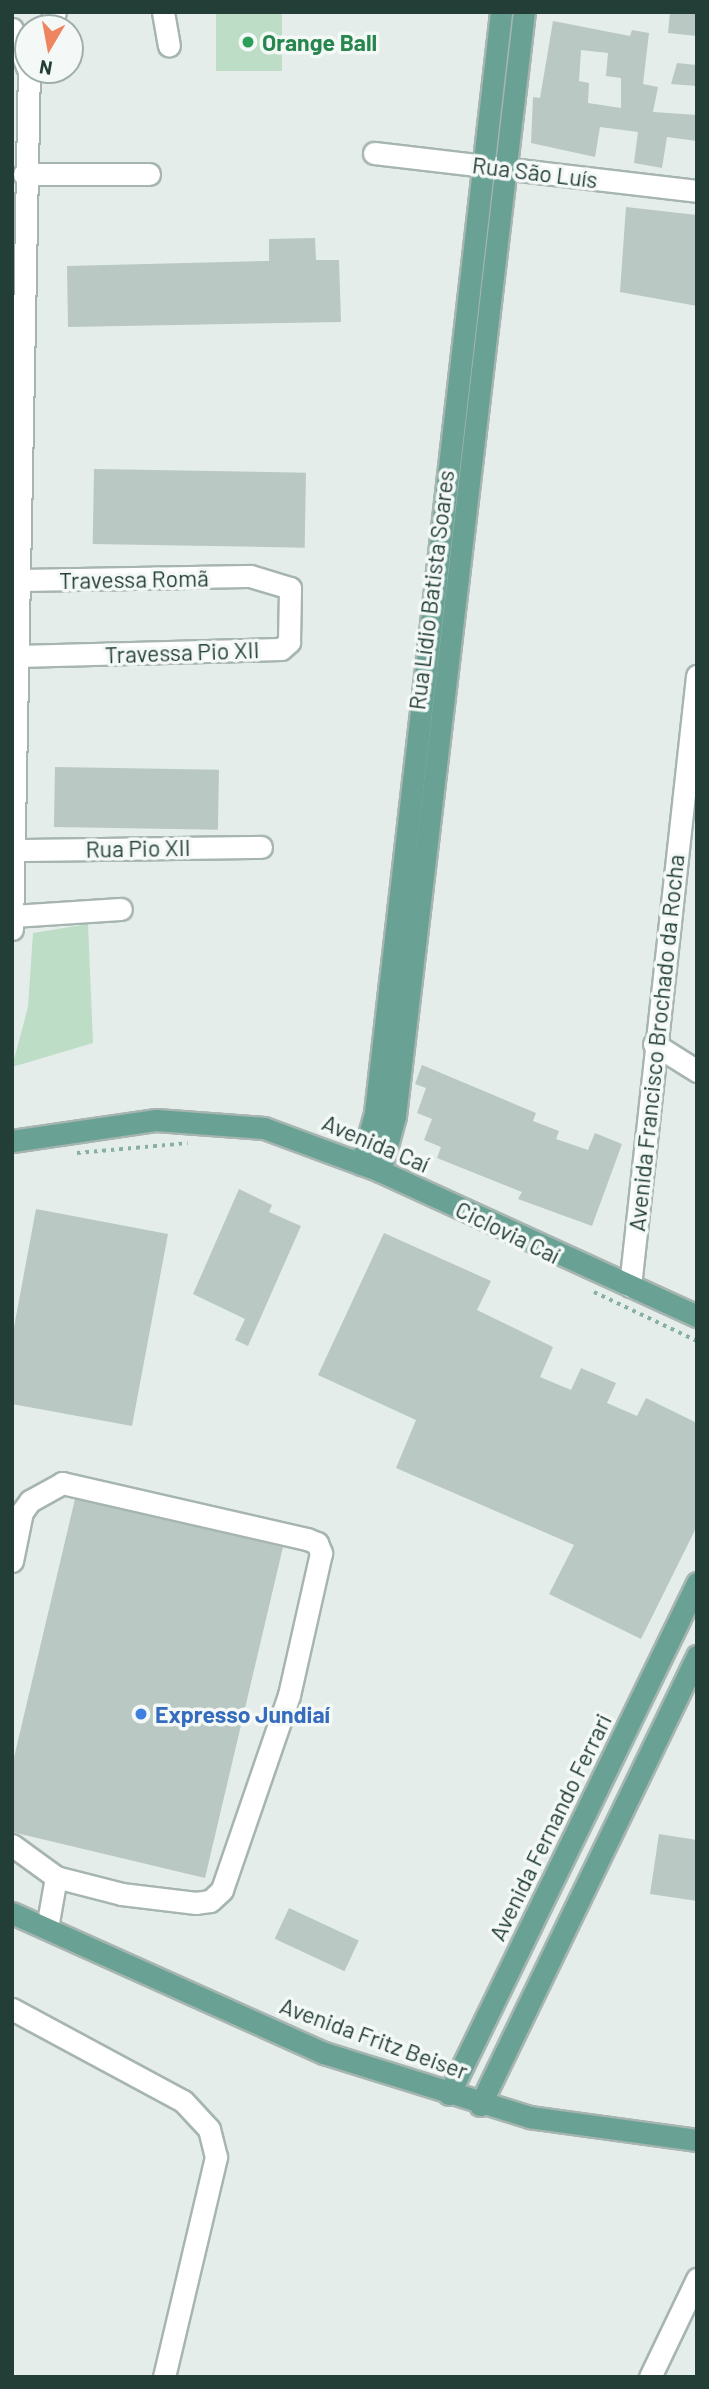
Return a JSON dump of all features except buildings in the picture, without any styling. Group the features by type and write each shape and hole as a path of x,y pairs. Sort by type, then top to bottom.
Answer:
{"main road":[{"name":"Rua Lídio Batista Soares","path":"370,1168 395,1116 395,1031 418,738 501,12"},
{"name":"Rua Lídio Batista Soares","path":"395,1031 440,740 509,169 524,12"},
{"path":"466,306 491,309"},
{"path":"458,374 482,378"},
{"path":"444,498 468,500"},
{"path":"418,738 440,740"},
{"name":"Avenida Caí","path":"12,1141 188,1119 264,1128 370,1168 697,1316"},
{"name":"Avenida Fernando Ferrari","path":"449,2094 697,1583"},
{"path":"480,2105 697,1656"},
{"path":"658,1666 687,1677"},
{"path":"540,1908 568,1922"},
{"name":"Avenida Fritz Beiser","path":"12,1913 324,2053 480,2105 529,2117 697,2140"}],"street":[{"path":"163,12 169,45"},
{"path":"27,84 15,538 18,656 14,721 13,920 121,909"},
{"name":"Rua São Luís","path":"374,152 697,191"},
{"path":"24,174 149,174"},
{"name":"Travessa Romã","path":"18,580 250,576"},
{"name":"Travessa Pio XII","path":"18,656 286,647 290,588 250,576"},
{"name":"Avenida Francisco Brochado da Rocha","path":"630,1286 654,1044 689,811 697,676"},
{"name":"Rua Pio XII","path":"15,850 261,847"},
{"path":"654,1044 697,1071"},
{"path":"12,1561 30,1501 62,1483 307,1539 317,1543 321,1553 289,1695 222,1890 210,1901 196,1903 56,1877 12,1845"},
{"path":"47,1928 56,1877"},
{"path":"12,2009 183,2101 209,2129 216,2157 164,2377"},
{"path":"650,2377 697,2278"}],"path":[{"path":"66,1154 195,1143"},
{"path":"589,1289 697,1341"}],"green space":[{"name":"Orange Ball","path":"216,12 282,12 282,71 216,71"},
{"path":"88,924 93,1043 12,1067 28,1007 33,933"}],"place":[{"name":"Orange Ball","path":"248,42"},
{"name":"Expresso Jundiaí","path":"141,1714"}]}
